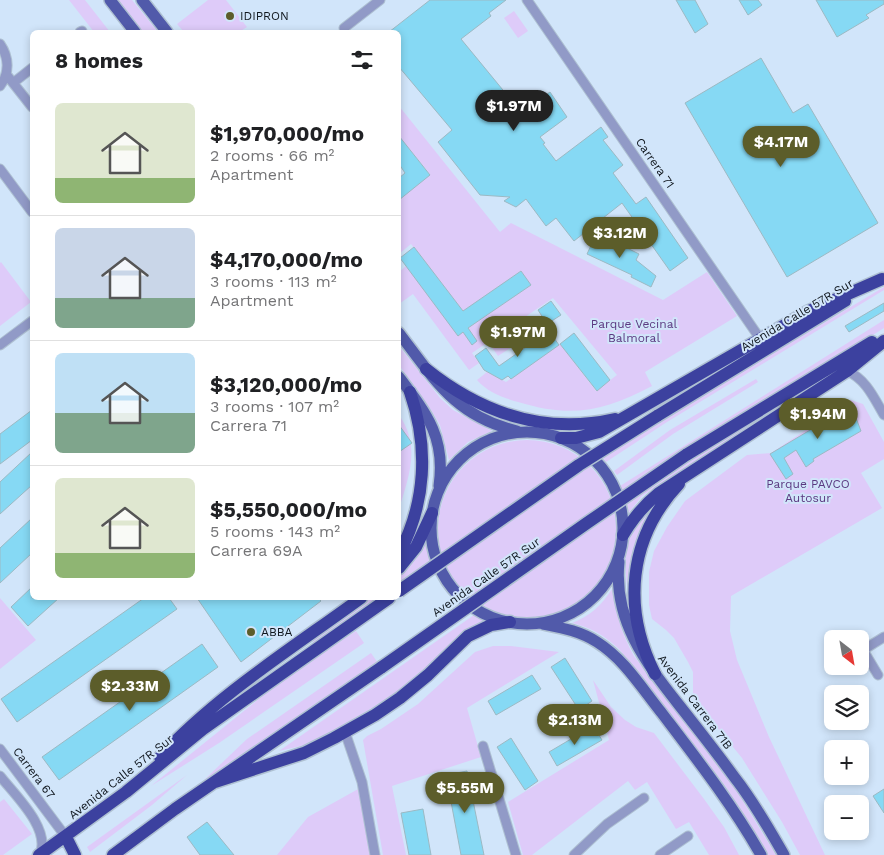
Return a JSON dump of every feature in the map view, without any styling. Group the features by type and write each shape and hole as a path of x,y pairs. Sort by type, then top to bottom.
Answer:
{"highway":[{"path":"561,438 576,438 590,435 630,415 824,304 883,278"},
{"name":"Avenida Calle 57R Sur","path":"401,590 579,465 883,278"},
{"name":"Avenida Calle 57R Sur","path":"113,855 175,809 686,455 884,335"},
{"path":"623,535 645,505 659,493 847,371 884,341"},
{"path":"426,369 452,388 487,408 510,416 558,424 582,424 630,415"},
{"path":"401,549 419,502 423,470 420,431 410,392"},
{"path":"655,674 646,656 636,620 634,593 636,566 641,548 655,515 691,473"},
{"path":"401,566 416,547 432,513"},
{"path":"126,792 172,743 223,698 358,600"},
{"name":"Avenida Calle 57R Sur","path":"39,855 126,792 203,730 387,600"},
{"path":"215,782 304,753 345,732 400,698 421,681 468,636 492,625 510,622"},
{"path":"66,837 75,855"}],"main road":[{"path":"110,0 133,30"},
{"path":"142,0 165,30"},
{"path":"401,336 443,389 465,410 494,424 561,438 583,450 601,466 614,487 622,510 623,535 620,553 611,574 598,592 581,607 561,618 539,623"},
{"path":"401,381 424,412 435,432 441,463 439,492"},
{"path":"525,432 494,438 467,454 455,465 446,478 432,513 431,531 433,550 448,584 475,609 492,617 510,622 539,623 571,630 586,635 598,642 618,659 712,779 761,855"},
{"name":"Avenida Carrera 71B","path":"620,553 618,572 620,604 631,635 655,674 737,780 784,855"}],"street":[{"path":"344,28 380,0"},
{"name":"Carrera 71","path":"527,0 761,340"},
{"path":"0,44 6,56 6,74 0,86"},
{"path":"13,83 30,70"},
{"path":"6,74 30,104"},
{"path":"0,169 30,209"},
{"path":"0,345 30,322"},
{"path":"864,358 865,383"},
{"path":"847,371 865,383 884,415"},
{"path":"878,675 863,650 884,637"},
{"path":"345,732 362,782 375,855"},
{"path":"483,746 516,855"},
{"name":"Carrera 67","path":"0,748 66,837"},
{"path":"0,776 4,788 40,830 43,843 39,855"},
{"path":"574,855 607,824 644,798"},
{"path":"660,855 688,836"}],"green space":[{"path":"69,0 85,0 108,30 92,30"},
{"path":"115,0 132,0 156,30 138,30"},
{"path":"208,0 226,0 247,27 242,30 182,30 177,24"},
{"path":"514,11 528,31 518,38 504,18"},
{"name":"Parque Vecinal Balmoral","path":"401,108 500,232 511,223 663,300 707,272 737,316 645,372 652,386 618,402 602,407 571,411 554,410 518,402 491,391 477,380 487,372 506,382 560,344 596,391 617,375 553,298 472,353 479,363 469,370 413,294 401,303 401,270 406,266 467,337 472,334 468,328 530,285 521,271 463,311 411,244 401,252 401,198 430,174 401,138"},
{"path":"0,263 30,303 0,326"},
{"path":"884,287 884,290 667,422 606,462 603,458 664,418"},
{"path":"884,320 884,328 622,492 620,486"},
{"path":"514,330 521,341 498,356 491,346"},
{"path":"401,349 440,398 453,410 492,431 468,442 449,460 440,425 401,368"},
{"path":"756,379 758,382 673,434 617,475 614,471 670,430"},
{"path":"796,394 798,395 642,496 627,515 624,503 693,456"},
{"name":"Parque PAVCO Autosur","path":"851,400 863,404 884,442 884,459 861,473 882,508 731,596 730,631 737,660 769,737 825,855 800,855 742,758 693,698 693,672 688,662 674,638 652,619 649,605 649,572 654,551 667,527 685,501 747,455 771,453 824,418 842,403"},
{"path":"401,418 410,438 411,450 411,461 401,502"},
{"path":"527,440 561,447 576,455 590,466 601,480 609,495 616,529 609,563 601,578 590,592 576,603 561,611 527,618 493,611 478,603 464,592 453,578 445,563 438,529 445,495 453,480 464,466 478,455 493,447"},
{"path":"656,501 642,527 634,550 630,604 626,565 629,535 635,524"},
{"path":"425,541 430,561 401,582 401,574 416,559"},
{"path":"612,589 620,624 634,656 730,780 776,855 767,855 726,787 619,649 608,639 586,627 572,623 595,609"},
{"path":"0,598 36,640 0,669"},
{"path":"366,600 375,600 314,643 312,641"},
{"path":"474,615 490,622 459,637 429,667 400,691 310,744 279,751"},
{"path":"356,631 364,643 219,743 151,786 286,677"},
{"path":"493,646 511,646 559,652 467,708 481,757 392,786 406,855 383,855 363,740 418,704 475,652"},
{"path":"371,653 378,663 288,726 204,780 247,739"},
{"path":"593,680 611,707 625,720 636,727 654,733 724,827 739,855 709,855 689,822 676,829 647,782 635,790 628,781 532,855 523,855 508,802 609,740"},
{"path":"187,775 152,805 90,852 87,847"},
{"path":"360,788 371,855 277,855 308,817"},
{"path":"4,799 32,834 3,855 0,855 0,802"}],"building":[{"path":"430,0 506,0 489,13 491,16 461,39 521,112 550,92 567,117 540,137 556,161 601,127 608,137 603,140 623,165 613,173 636,204 646,197 688,258 670,271 622,203 574,241 556,218 546,226 526,199 516,207 504,201 510,197 480,195 438,142 452,130 401,69 401,30 392,30"},
{"path":"676,0 695,0 708,24 695,33"},
{"path":"739,0 758,0 762,5 748,15"},
{"path":"816,0 884,0 884,4 866,15 869,18 837,37"},
{"path":"761,58 793,113 808,104 878,223 787,277 685,103"},
{"path":"401,139 430,175 401,198 401,176 405,173 401,167"},
{"path":"597,233 639,254 636,260 656,276 651,287 631,277 632,275 587,254"},
{"path":"414,247 463,311 521,271 531,285 468,328 477,341 472,345 463,332 458,336 401,257"},
{"path":"551,301 561,315 547,324 538,310"},
{"path":"884,303 884,311 849,332 845,326"},
{"path":"549,331 559,345 511,379 508,376 502,380 484,370 475,356 486,348 499,366"},
{"path":"574,333 610,380 597,391 560,344"},
{"path":"847,408 856,418 861,431 813,459 814,461 806,467 796,450 784,458 793,474 786,479 770,454"},
{"path":"30,412 30,442 0,464 0,434"},
{"path":"401,428 412,443 401,451"},
{"path":"30,454 30,487 0,514 0,482"},
{"path":"30,520 30,555 0,583 0,548"},
{"path":"30,589 30,600 57,600 28,626 11,607"},
{"path":"141,600 170,600 177,609 17,722 1,699"},
{"name":"ABBA","path":"198,600 321,601 241,662"},
{"path":"202,644 218,667 59,780 42,757"},
{"path":"565,658 592,701 579,710 551,667"},
{"path":"532,675 541,689 496,715 488,701"},
{"path":"593,726 602,740 557,766 549,752"},
{"path":"511,738 538,781 525,790 497,747"},
{"path":"467,771 484,855 461,855 446,775"},
{"path":"884,789 884,813 873,796"},
{"path":"423,809 431,855 409,855 401,813"},
{"path":"207,822 234,855 200,855 187,837"}],"place":[{"name":"IDIPRON","path":"230,16"},
{"name":"ABBA","path":"251,632"}]}
